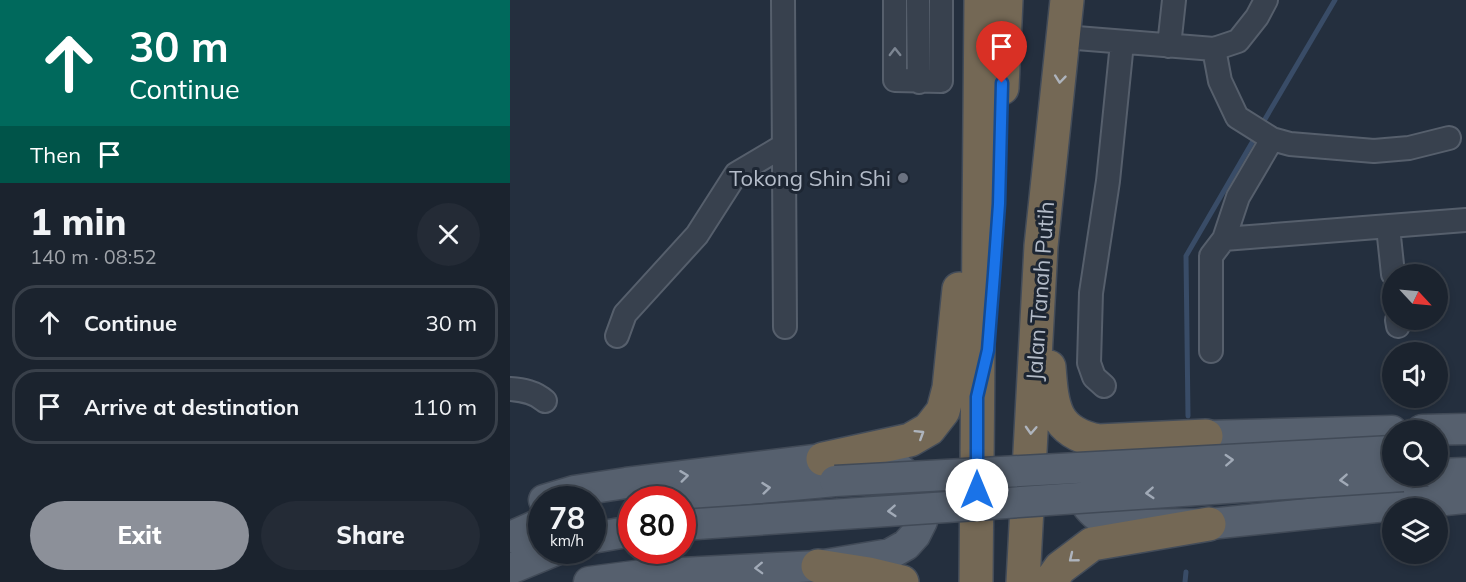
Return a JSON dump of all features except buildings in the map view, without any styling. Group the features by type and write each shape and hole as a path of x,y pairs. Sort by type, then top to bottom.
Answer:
{"highway":[{"path":"976,582 981,0"},
{"path":"977,397 988,350 994,274 1006,0"},
{"name":"Jalan Tanah Putih","path":"1023,582 1041,246 1067,0"},
{"path":"823,459 910,440 929,429 943,411 949,388 960,280 979,196"},
{"path":"1041,246 1050,390 1058,418 1072,432 1098,441 1206,436"},
{"path":"1050,582 1060,568 1092,544 1209,524"},
{"path":"818,566 869,573 902,582"}],"main road":[{"path":"1448,429 1466,429"},
{"path":"1382,431 1206,436 1131,451 1100,461 1087,472 1082,492 1089,511 1104,522 1114,525 1209,524 1466,498"},
{"path":"1448,448 1466,447"},
{"path":"696,495 835,481 1382,452"},
{"path":"589,582 643,575 818,566 898,550 915,535 924,512 919,489 908,474 883,462 823,459 606,486"},
{"path":"1448,474 1466,473"},
{"path":"696,524 1382,477"},
{"path":"510,513 528,506"},
{"path":"510,537 528,529"},
{"path":"510,569 528,562"}],"street":[{"path":"783,0 785,327"},
{"path":"895,0 895,80 919,82 941,81 941,0"},
{"path":"918,0 919,82"},
{"path":"1169,46 1174,0"},
{"path":"1064,37 1214,49 1238,41 1257,17 1266,0"},
{"path":"1104,386 1094,377 1089,363 1091,293 1108,181 1122,43"},
{"path":"1214,49 1220,81 1237,117 1268,137 1290,144 1374,151 1408,148 1449,138"},
{"path":"1211,351 1210,256 1224,239 1238,197 1268,137"},
{"path":"616,336 625,314 697,235 736,174 783,146"},
{"path":"1224,239 1466,220"},
{"path":"1388,227 1391,264"},
{"path":"510,389 526,390 540,396 545,401"}],"waterway":[{"path":"1261,126 1335,0"},
{"path":"1188,416 1186,256 1257,134"},
{"path":"1185,582 1186,572"}],"place":[{"name":"Tokong Shin Shi","path":"903,178"}],"route":[{"path":"977,490 977,397 988,350 999,204 1002,83"}]}
